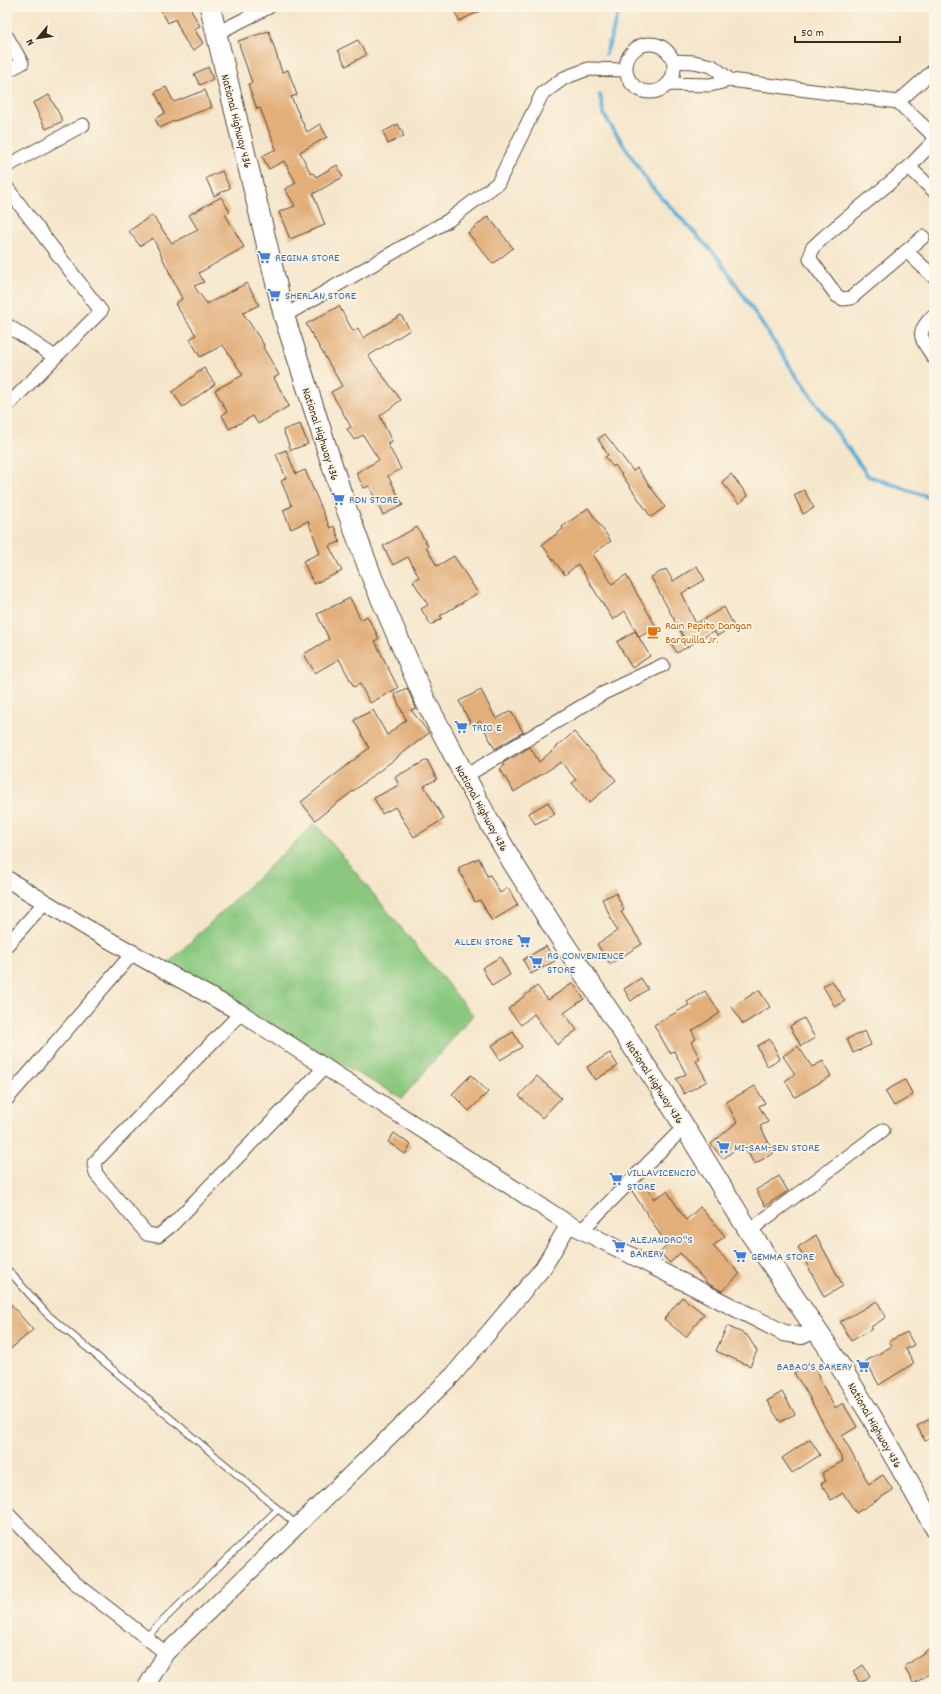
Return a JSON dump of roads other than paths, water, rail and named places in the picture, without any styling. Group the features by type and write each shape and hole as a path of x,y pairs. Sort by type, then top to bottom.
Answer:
{"main road":[{"name":"National Highway 436","path":"210,7 284,316 345,505 373,580 425,700 464,777 521,876 559,936 661,1089 749,1231 817,1329 870,1414 934,1526"}],"street":[{"path":"216,33 269,7"},
{"path":"7,37 22,63 7,71"},
{"path":"642,45 657,45 670,54 673,62 674,70 668,84 661,89 646,92 632,84 628,78 626,70 630,55 635,49 642,45"},
{"path":"673,62 694,62 712,66 730,80"},
{"path":"284,316 449,220 498,183 542,94 564,78 588,68 626,70"},
{"path":"898,102 934,70"},
{"path":"668,84 710,85 730,80 898,102 934,136"},
{"path":"7,166 83,125"},
{"path":"923,237 851,298 844,299 837,296 810,259 812,248 909,167 934,142"},
{"path":"909,167 934,191"},
{"path":"7,188 101,311 7,406"},
{"path":"906,251 934,277"},
{"path":"934,316 921,331 921,338 934,358"},
{"path":"7,325 55,357"},
{"path":"464,777 604,693 662,665"},
{"path":"7,879 133,953 241,1013 326,1066 575,1227 784,1332 802,1336 817,1329"},
{"path":"7,945 45,902"},
{"path":"7,1099 133,953"},
{"path":"241,1013 94,1163 96,1174 147,1234 158,1236 172,1225 326,1066"},
{"path":"146,1687 166,1653 452,1375 543,1268 575,1227 684,1127"},
{"path":"749,1231 883,1130"},
{"path":"7,1514 74,1582 166,1653"}],"lane":[{"path":"7,1269 47,1314 297,1525"},
{"path":"146,1637 278,1509"}],"waterway":[{"path":"606,54 620,7"},
{"path":"600,95 604,115 650,185 719,259 796,375 868,476 934,499"}],"place":[{"name":"REGINA STORE","path":"264,257"},
{"name":"SHERLAN STORE","path":"274,295"},
{"name":"RDN STORE","path":"338,499"},
{"name":"Rain Pepito Dangan Barquilla Jr.","path":"654,632"},
{"name":"TRIO E","path":"461,727"},
{"name":"ALLEN STORE","path":"524,941"},
{"name":"RG CONVENIENCE STORE","path":"536,962"},
{"name":"MI-SAM-SEN STORE","path":"723,1147"},
{"name":"VILLAVICENCIO STORE","path":"616,1179"},
{"name":"ALEJANDRO''S BAKERY","path":"619,1246"},
{"name":"GEMMA STORE","path":"740,1256"},
{"name":"BABAO'S BAKERY","path":"863,1366"}]}
